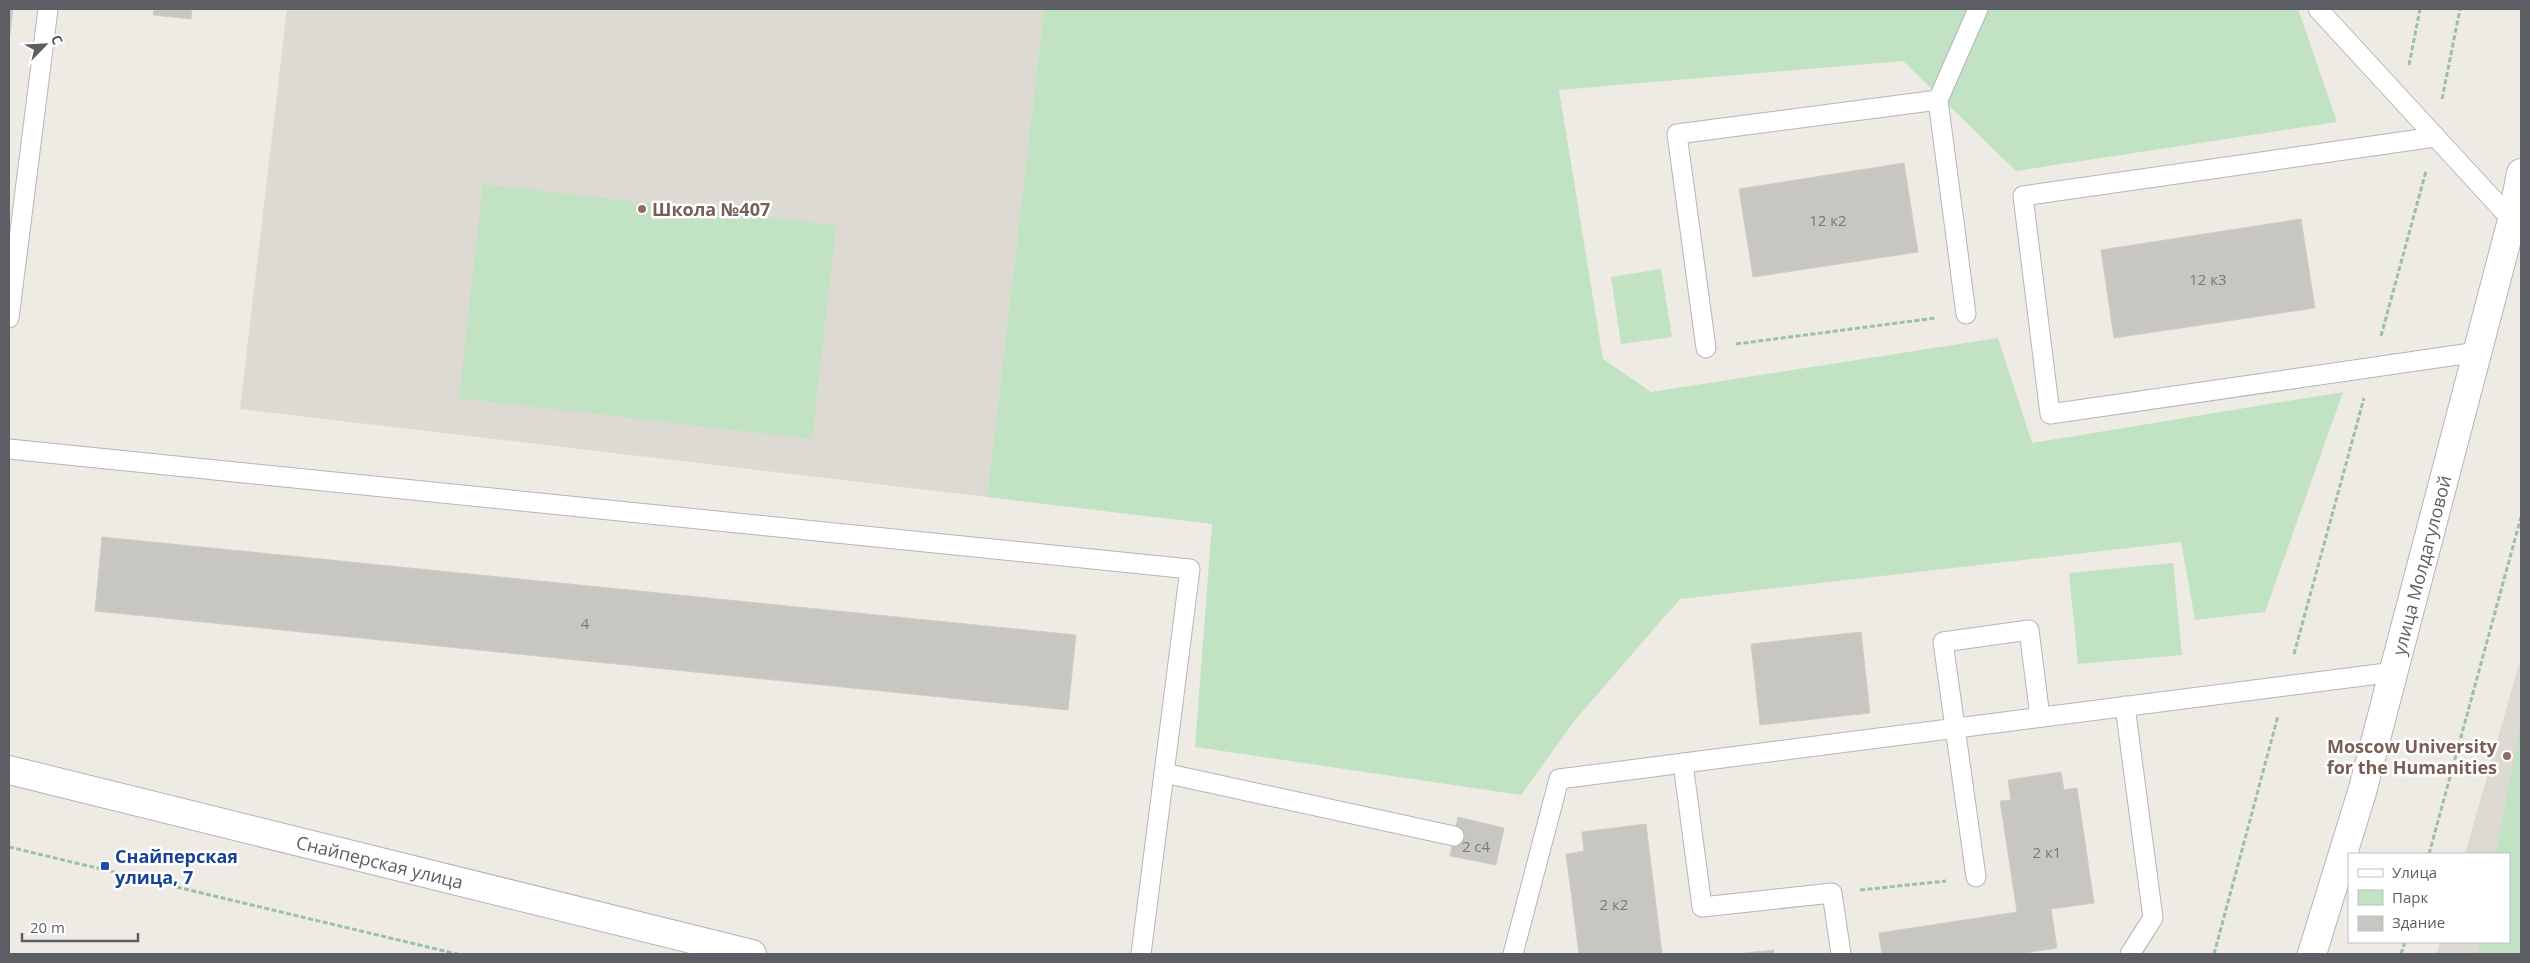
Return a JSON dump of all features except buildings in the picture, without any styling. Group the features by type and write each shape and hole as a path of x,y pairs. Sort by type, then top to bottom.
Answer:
{"street":[{"name":"улица Молдагуловой","path":"2312,954 2362,792 2512,220 2521,173"},
{"name":"Снайперская улица","path":"9,770 752,954"}],"lane":[{"path":"9,318 48,9"},
{"path":"1966,314 1938,100 1978,9"},
{"path":"2318,9 2512,220"},
{"path":"1706,348 1677,134 1938,100"},
{"path":"2435,137 2023,196 2050,414 2478,352"},
{"path":"9,449 1190,569 1141,954"},
{"path":"1976,877 1943,642 2029,630 2040,717"},
{"path":"1513,954 1559,779 2394,672"},
{"path":"2125,706 2153,918 2130,954"},
{"path":"1683,763 1702,907 1832,893 1841,954"},
{"path":"1164,773 1454,836"}],"path":[{"path":"2402,101 2420,9"},
{"path":"2214,954 2435,137 2460,9"},
{"path":"1706,348 1966,314"},
{"path":"2429,853 2521,517"},
{"path":"9,847 457,954"},
{"path":"1832,893 1976,877"}],"shaded area":[{"name":"Школа №407","path":"287,9 1044,9 987,497 240,409"},
{"name":"Moscow University for the Humanities","path":"2521,657 2521,954 2437,954 2440,943 2510,943 2510,853 2465,853"}],"green space":[{"path":"1044,9 2298,9 2337,122 2016,171 1903,61 1559,90 1603,359 1651,392 1998,338 2032,443 2343,392 2265,612 2195,620 2181,542 1680,599 1575,720 1521,795 1195,747 1212,524 987,497"},
{"path":"483,184 836,225 812,439 459,398"},
{"path":"1661,269 1672,337 1621,344 1611,277"},
{"path":"2173,563 2182,655 2078,664 2069,573"},
{"path":"2521,721 2521,954 2477,954 2480,943 2510,943 2510,853 2496,853"}],"place":[{"name":"Школа №407","path":"642,209"},
{"name":"Moscow University for the Humanities","path":"2507,756"},
{"name":"Снайперская улица, 7","path":"105,866"}]}
